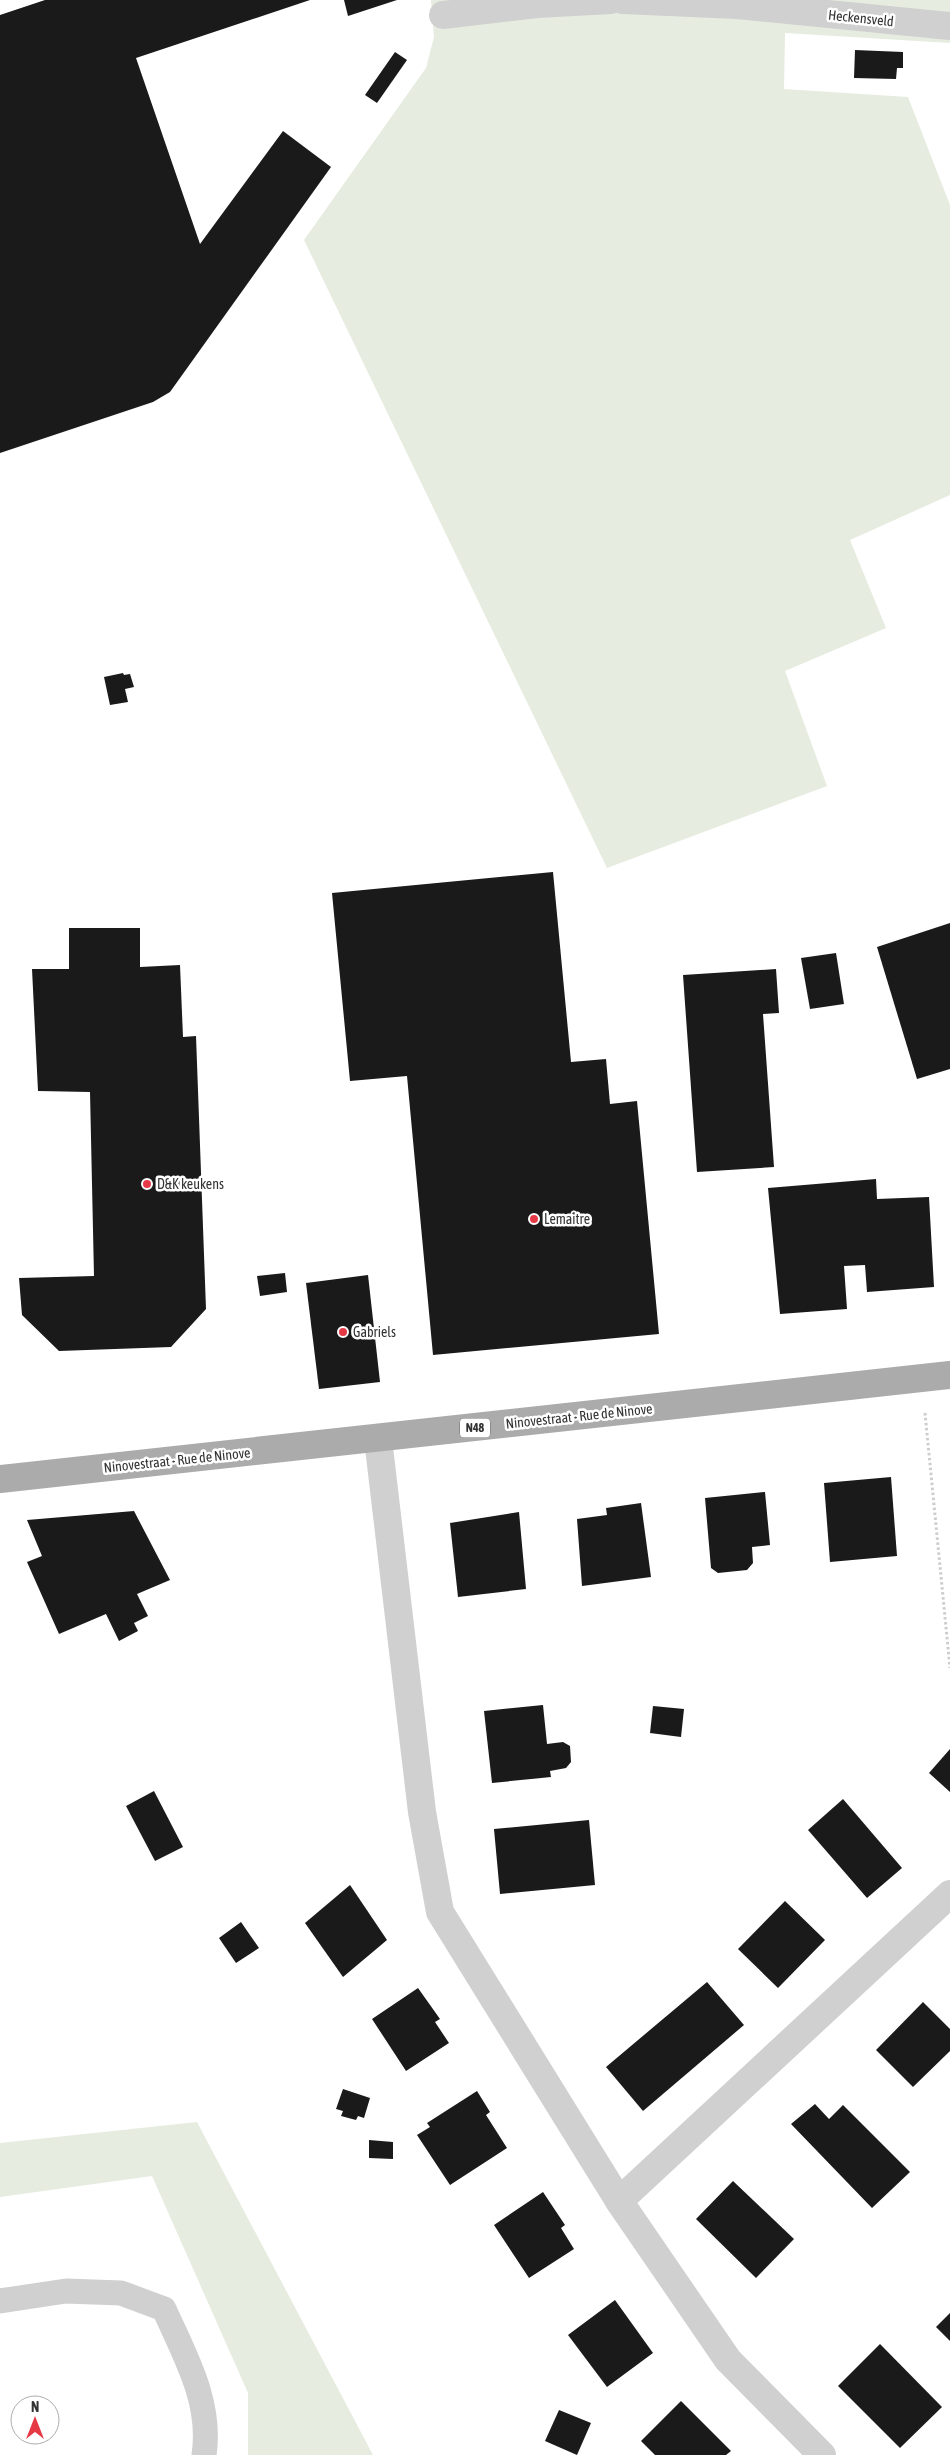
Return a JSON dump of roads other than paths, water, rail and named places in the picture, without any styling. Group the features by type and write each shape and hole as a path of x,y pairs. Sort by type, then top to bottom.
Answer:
{"main road":[{"name":"Ninovestraat - Rue de Ninove","path":"0,1479 378,1439 950,1374"}],"street":[{"path":"443,15 537,4 611,0"},
{"name":"Heckensveld","path":"623,0 737,5 950,26"},
{"path":"378,1439 422,1812 440,1912 619,2201 728,2360 822,2455"},
{"path":"619,2201 950,1894"}],"lane":[{"path":"0,2302 66,2291 121,2294 164,2309 195,2378 206,2414 204,2455"}],"place":[{"name":"D&K keukens","path":"147,1184"},
{"name":"Lemaitre","path":"534,1219"},
{"name":"Gabriels","path":"343,1332"}]}
